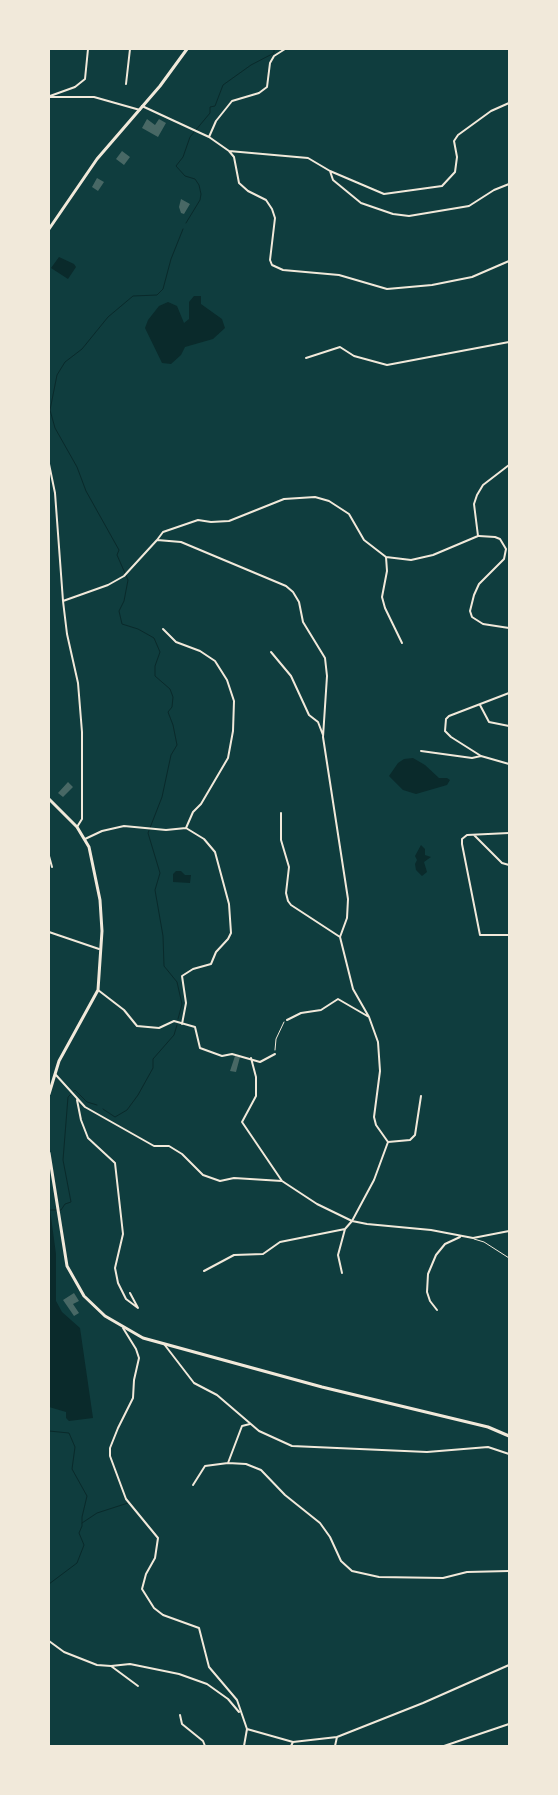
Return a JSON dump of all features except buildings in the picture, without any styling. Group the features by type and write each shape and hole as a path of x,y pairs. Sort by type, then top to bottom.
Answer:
{"main road":[{"path":"49,230 97,159 141,108 187,49"},
{"path":"49,799 77,827 85,839 92,856 100,900 102,950 98,990 54,1073 49,1094"},
{"path":"49,1153 67,1266 74,1282 93,1306 122,1326 143,1338 164,1344 322,1388 488,1426 509,1436"}],"street":[{"path":"49,96 75,87 85,79 88,49"},
{"path":"126,84 130,49"},
{"path":"209,137 216,121 232,100 259,93 267,87 270,63 274,56 285,49"},
{"path":"49,96 94,97 141,108 209,137 229,150 234,157 239,182 248,191 266,200 272,209 275,218 270,260 272,264 283,270 339,274 388,289 432,285 464,279 509,261"},
{"path":"229,150 302,157 384,194 442,186 455,172 458,157 454,141 458,135 491,111 509,103"},
{"path":"330,170 333,180 361,202 394,214 409,216 469,206 494,190 509,184"},
{"path":"306,358 340,347 354,356 387,365 509,342"},
{"path":"49,464 55,493 67,634 78,682 82,732 82,819 77,827"},
{"path":"478,536 474,504 477,495 482,485 509,465"},
{"path":"64,601 108,585 124,576 163,532 198,520 211,522 229,521 284,499 315,497 329,501 348,514 364,540 386,557 411,560 433,555 478,536 500,539 506,549 504,559 480,584 470,611 472,617 483,624 509,628"},
{"path":"157,540 181,542 286,586 293,592 299,602 303,622 325,658 327,676 323,737"},
{"path":"386,557 382,597 385,608 402,643"},
{"path":"163,629 176,642 200,651 215,661 227,680 234,701 233,731 228,758 201,804 193,812 186,828"},
{"path":"271,652 291,676 309,715 320,727 323,737 348,899 347,918 340,937 354,989 369,1017 378,1042 380,1071 374,1117 376,1125 388,1142"},
{"path":"509,693 449,716 446,719 445,732 481,756 509,764"},
{"path":"480,705 489,722 509,726"},
{"path":"421,752 472,758 481,756"},
{"path":"281,813 281,840 289,868 286,893 288,901 340,937"},
{"path":"85,839 113,828 124,826 166,830 186,828 204,839 215,852 229,904 231,933 216,952 211,964 193,969 182,976 186,1003 182,1024"},
{"path":"509,832 466,835 462,839 480,935 509,935"},
{"path":"474,835 502,863 509,865"},
{"path":"49,856 52,868"},
{"path":"49,932 102,950"},
{"path":"98,990 124,1010 137,1026 159,1028 174,1022 195,1028 200,1048 222,1056 232,1054 260,1062 274,1054"},
{"path":"287,1020 301,1014 321,1010 338,999 369,1017"},
{"path":"251,1058 256,1076 256,1096 242,1122 282,1181 317,1204 352,1221 431,1230 473,1238 509,1231"},
{"path":"54,1073 85,1107 154,1146 169,1146 182,1154 203,1175 220,1181 242,1178 282,1181"},
{"path":"388,1142 410,1140 415,1135 421,1096"},
{"path":"77,1100 81,1120 88,1138 115,1163 123,1234 115,1268 118,1284 126,1299 138,1308 130,1293"},
{"path":"342,1272 338,1254 345,1229 352,1221 374,1180 388,1142"},
{"path":"204,1271 234,1255 263,1254 280,1242 345,1229"},
{"path":"437,1310 430,1301 427,1292 428,1274 436,1255 445,1244 460,1237"},
{"path":"122,1326 136,1349 139,1358 134,1380 133,1398 114,1437 110,1456 126,1498 158,1538 158,1551 146,1574 142,1589 154,1608 175,1620 199,1628 209,1667 237,1700 240,1705 240,1714"},
{"path":"164,1344 194,1382 217,1395 241,1413 250,1424 292,1446 427,1452 488,1447 509,1454"},
{"path":"228,1464 242,1426 250,1424"},
{"path":"193,1485 205,1466 246,1464 261,1470 285,1495 320,1523 330,1536 341,1561 352,1571 379,1577 443,1578 467,1572 509,1571"},
{"path":"49,1641 64,1652 97,1665 130,1664 154,1667 207,1684 228,1699 240,1714 247,1729 244,1746"},
{"path":"247,1729 293,1742 337,1737 423,1703 509,1665"},
{"path":"111,1666 138,1686"},
{"path":"180,1715 182,1724 203,1741 205,1746"},
{"path":"444,1746 509,1724"},
{"path":"336,1746 337,1737"},
{"path":"291,1746 293,1742"}],"lane":[{"path":"473,1238 484,1242 509,1258"}],"path":[{"path":"274,1054 276,1039 282,1024 287,1020"}],"water":[{"path":"59,257 74,264 76,267 68,279 51,268"},
{"path":"194,296 201,296 201,304 222,319 225,328 213,339 185,347 181,355 171,364 162,363 145,328 148,320 159,306 168,302 177,306 184,323 189,319 189,302"},
{"path":"413,758 425,765 439,778 450,780 447,785 416,794 403,790 389,776 398,763 404,759"},
{"path":"421,845 425,849 425,855 431,857 424,862 427,872 422,876 416,870 415,864 417,860 415,856"},
{"path":"176,871 181,871 185,875 191,875 190,883 173,882 173,874"},
{"path":"49,1202 56,1254 56,1301 62,1312 80,1328 93,1418 69,1421 66,1418 66,1412 49,1407"}],"waterway":[{"path":"186,223 200,200 201,194 195,179 185,176 176,166 183,157 190,137 210,113 210,107 215,106 223,85 251,65 274,53 274,49"},
{"path":"178,1019 182,1004 177,982 164,966 163,936 155,890 160,873 148,833 162,797 171,755 177,745 168,712 172,707 173,697 170,689 155,676 155,666 160,652 154,638 138,629 122,624 119,611 124,601 128,580 117,555 119,550 86,491 77,467 55,428 50,410 57,375 65,362 82,349 108,317 133,296 157,295 163,289 171,259 183,229"},
{"path":"103,1109 115,1117 127,1110 153,1068 153,1059 174,1035 177,1025"},
{"path":"50,1210 61,1210 65,1204 71,1202 63,1160 68,1097 75,1090 87,1102 97,1105"},
{"path":"49,1431 69,1433 75,1447 72,1469 87,1496 79,1533 84,1545 77,1563 49,1584"},
{"path":"82,1523 97,1513 128,1503"}]}
